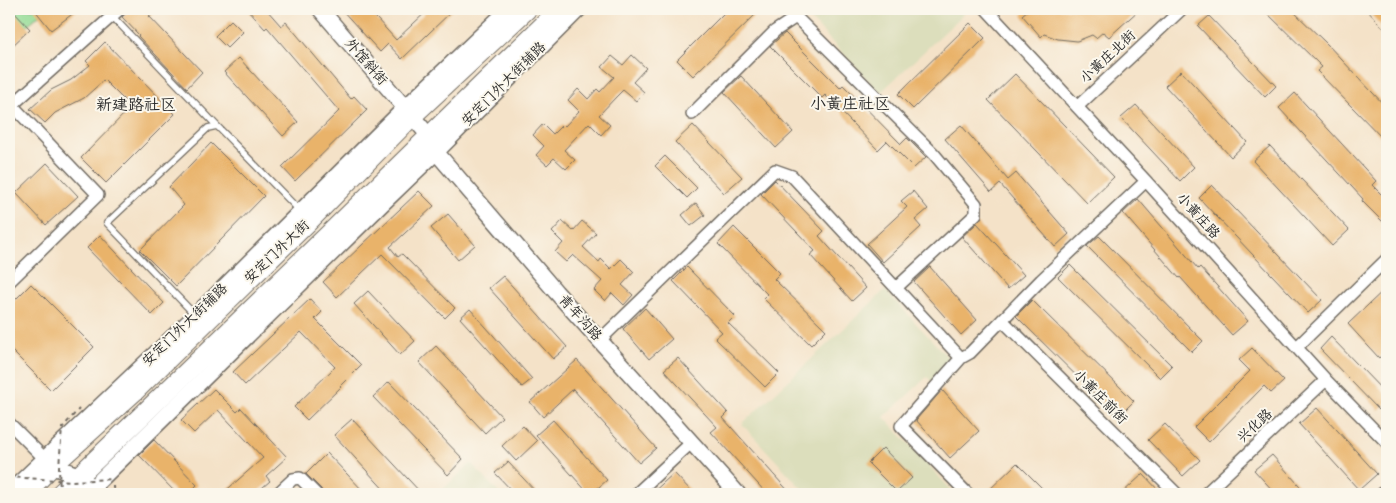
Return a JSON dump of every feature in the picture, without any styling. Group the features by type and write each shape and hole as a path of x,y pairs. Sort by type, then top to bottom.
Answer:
{"main road":[{"name":"安定门外大街","path":"24,494 58,482 136,390 200,319 409,112 527,9"},
{"name":"安定门外大街","path":"58,482 89,488 271,292 358,205 432,144 560,9"},
{"path":"58,482 89,488"}],"street":[{"name":"外馆斜街","path":"320,9 409,112 432,144"},
{"path":"409,112 509,9"},
{"name":"安定门外大街辅路","path":"89,488 383,203 432,144 579,9"},
{"name":"小黄庄路","path":"986,9 1146,181 1326,380 1387,443"},
{"name":"小黄庄北街","path":"1076,107 1182,9"},
{"path":"9,282 98,195 10,107 116,12"},
{"path":"692,114 775,31 796,17 934,154 976,204 976,214 896,288"},
{"name":"青年沟路","path":"432,144 600,340 738,494"},
{"path":"600,340 775,170 792,176 961,358"},
{"path":"968,494 901,426 961,358 970,352 1146,181"},
{"path":"358,205 383,203"},
{"path":"1297,347 1387,259"},
{"name":"小黄庄前街","path":"1002,320 1178,494"},
{"name":"兴化路","path":"1205,494 1326,380"},
{"path":"9,423 58,482 9,493"},
{"path":"636,494 692,442"},
{"path":"277,494 293,479 300,478 316,494"},
{"path":"1382,494 1387,489"}],"lane":[{"path":"116,12 217,126 305,216"},
{"path":"200,319 107,223 208,128 217,126"}],"path":[{"path":"58,482 62,428 79,409"},
{"path":"9,478 58,482 112,479"}],"shaded area":[{"path":"801,9 969,9 880,93"},
{"path":"885,290 953,363 932,382 927,377 884,417 955,494 807,494 742,424"},
{"path":"471,463 500,494 438,494"}],"green space":[{"path":"9,9 46,9 23,29 9,16"}],"building":[{"path":"9,9 30,29 9,49"},
{"path":"34,9 79,9 51,30"},
{"path":"131,9 157,9 149,16 202,72 187,88 122,17"},
{"path":"247,9 266,9 281,26 286,22 351,99 354,96 367,110 295,181 282,167 339,111 267,27 265,29"},
{"path":"341,9 368,9 396,40 429,9 454,9 402,59 388,44 380,52"},
{"path":"728,9 761,9 693,76 677,60"},
{"path":"1029,9 1140,9 1109,37 1103,32 1096,38 1092,35 1077,41 1058,39 1044,34 1041,37 1022,15"},
{"path":"1263,9 1291,9 1387,108 1387,143 1317,71 1322,67"},
{"path":"1366,9 1387,9 1387,32"},
{"path":"1209,16 1276,86 1265,97 1198,26"},
{"path":"231,20 243,32 227,48 215,36"},
{"path":"970,23 985,38 913,109 898,94"},
{"path":"785,33 840,88 843,85 901,144 907,138 926,157 914,168 887,141 878,150 825,95 822,98 770,46"},
{"path":"105,42 175,114 106,183 81,158 131,107 104,80 84,98 55,113 45,123 30,109 51,90 71,80 90,65 86,61"},
{"path":"632,55 646,68 633,82 644,92 636,101 623,90 599,115 610,125 601,135 589,123 564,150 575,160 566,169 554,158 547,165 536,155 544,146 533,135 543,124 553,134 563,124 565,126 579,111 568,100 578,89 588,99 597,89 600,92 614,77 602,67 612,56 623,65"},
{"path":"239,58 298,122 283,136 224,72"},
{"path":"1181,71 1247,142 1231,157 1165,86"},
{"path":"1015,74 1114,177 1087,203 988,100"},
{"path":"741,76 793,132 776,148 724,92"},
{"path":"1295,93 1376,181 1372,185 1387,200 1387,226 1362,201 1363,199 1279,108"},
{"path":"1136,105 1194,167 1180,181 1121,118"},
{"path":"693,125 742,177 724,193 675,142"},
{"path":"961,125 1008,180 1016,173 1069,234 1055,247 1000,184 991,192 945,139"},
{"path":"211,143 264,196 176,286 140,250 184,205 169,187"},
{"path":"1270,146 1349,230 1332,246 1253,161"},
{"path":"665,156 697,188 687,198 655,166"},
{"path":"47,163 78,196 46,225 16,193"},
{"path":"775,180 824,231 819,236 866,288 852,301 810,255 815,251 761,194"},
{"path":"1212,185 1322,300 1308,313 1199,198"},
{"path":"419,191 434,206 390,247 398,257 402,254 455,308 445,318 382,254 337,297 323,282"},
{"path":"913,191 928,209 915,220 921,227 883,262 867,244 907,207 901,201"},
{"path":"1138,199 1198,269 1200,267 1248,321 1232,335 1179,278 1123,213"},
{"path":"696,203 705,215 691,226 682,215"},
{"path":"448,214 475,245 458,260 431,228"},
{"path":"562,221 573,231 582,221 596,233 583,247 599,262 601,259 611,269 621,259 634,272 622,285 633,295 624,305 612,293 605,301 594,290 602,281 573,255 566,262 555,252 563,243 552,232"},
{"path":"977,223 1024,275 1008,289 962,237"},
{"path":"734,227 780,273 774,279 826,330 811,345 763,298 767,294 718,244"},
{"path":"100,235 164,303 152,315 87,248"},
{"path":"1099,236 1203,341 1192,352 1087,246"},
{"path":"1070,265 1172,366 1160,378 1058,277"},
{"path":"687,267 735,316 728,323 779,373 765,387 715,338 722,332 673,281"},
{"path":"930,267 977,320 961,335 914,282"},
{"path":"503,276 567,347 553,359 489,288"},
{"path":"31,284 94,347 51,390 9,348 9,306"},
{"path":"1387,287 1387,350 1379,358 1348,324"},
{"path":"368,291 415,341 400,355 354,304"},
{"path":"310,299 322,312 315,319 361,365 307,420 294,407 335,367 301,332 245,385 233,372"},
{"path":"1032,300 1134,401 1118,417 1016,316"},
{"path":"645,308 672,339 649,359 623,329"},
{"path":"470,309 532,379 522,387 460,318"},
{"path":"1331,337 1387,395 1387,402 1379,410 1320,349"},
{"path":"436,346 502,417 485,433 419,362"},
{"path":"1252,348 1284,381 1271,393 1264,386 1209,442 1194,427 1250,371 1239,360"},
{"path":"678,358 728,413 723,418 791,494 767,494 711,432 717,427 664,370"},
{"path":"577,360 656,448 639,463 573,389 543,417 530,402"},
{"path":"389,382 463,459 448,475 373,397"},
{"path":"214,389 237,412 241,408 287,457 266,476 270,481 255,494 222,494 263,458 218,410 194,433 181,420"},
{"path":"942,390 979,431 950,458 916,420"},
{"path":"1317,408 1377,474 1359,490 1299,424"},
{"path":"352,419 422,494 388,494 334,435"},
{"path":"553,420 607,480 591,494 536,435"},
{"path":"1165,424 1200,460 1183,476 1148,440"},
{"path":"523,426 537,441 516,461 502,446"},
{"path":"154,440 197,485 188,494 177,494 139,455"},
{"path":"883,448 912,478 897,492 868,463"},
{"path":"327,453 366,494 323,494 321,489 306,474"},
{"path":"1272,455 1307,494 1276,494 1254,470"},
{"path":"508,462 538,494 515,494 495,473"},
{"path":"1017,463 1048,494 985,494"},
{"path":"674,473 694,494 651,494"},
{"path":"1143,474 1162,494 1121,494"}],"district":[{"name":"小黄庄社区","path":"850,104"},
{"name":"新建路社区","path":"136,105"}]}
